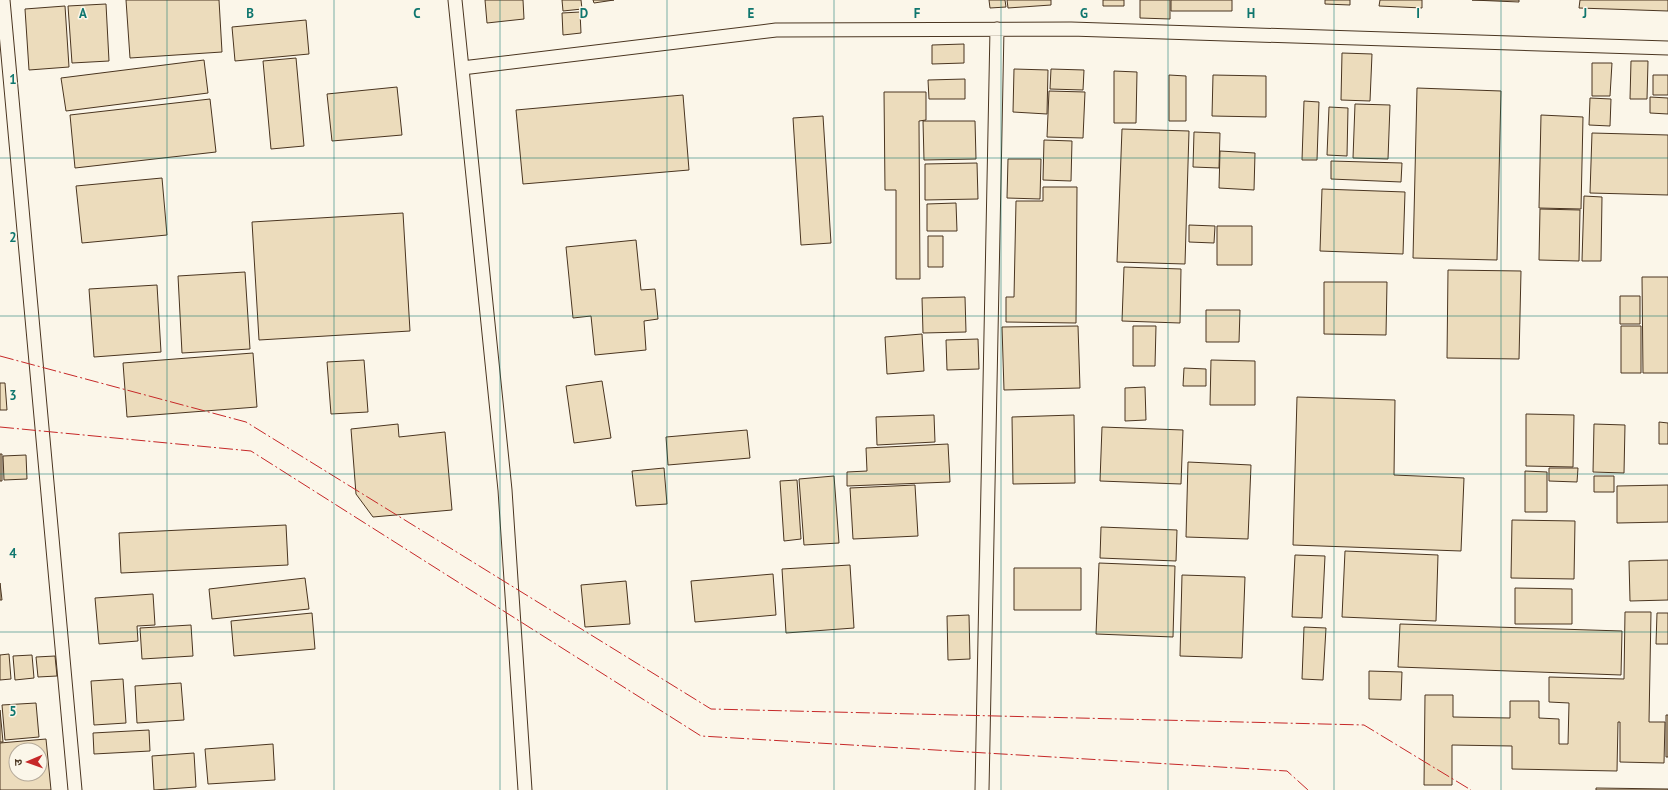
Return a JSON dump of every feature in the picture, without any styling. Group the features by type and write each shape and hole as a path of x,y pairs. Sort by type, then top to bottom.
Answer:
{"street":[{"path":"3,0 75,790"},
{"path":"455,0 505,490 525,790"},
{"path":"462,68 776,30 997,28 1292,35 1668,48"},
{"path":"982,790 997,28"}],"building":[{"path":"126,0 219,0 222,52 130,58"},
{"path":"485,0 523,0 524,19 487,23"},
{"path":"562,0 581,0 582,9 563,11"},
{"path":"593,0 614,0 594,3"},
{"path":"989,0 1005,0 1006,7 990,8"},
{"path":"1007,0 1051,0 1051,5 1008,8"},
{"path":"1103,0 1124,0 1124,6 1103,6"},
{"path":"1140,0 1170,0 1170,19 1140,18"},
{"path":"1171,0 1232,0 1232,11 1171,11"},
{"path":"1325,0 1350,0 1350,5 1325,4"},
{"path":"1380,0 1422,0 1422,8 1379,6"},
{"path":"1472,0 1519,0 1519,2"},
{"path":"1580,0 1668,0 1668,11 1579,8"},
{"path":"106,4 109,61 72,63 68,6"},
{"path":"65,6 69,67 29,70 25,9"},
{"path":"580,12 581,33 563,35 562,13"},
{"path":"306,20 309,54 235,61 232,27"},
{"path":"964,44 964,63 932,64 932,45"},
{"path":"1342,53 1372,54 1370,101 1341,100"},
{"path":"296,58 304,146 271,149 263,61"},
{"path":"204,60 208,93 66,111 61,78"},
{"path":"1631,61 1648,61 1647,99 1630,99"},
{"path":"1592,63 1612,63 1610,96 1592,96"},
{"path":"1014,69 1048,70 1047,114 1013,112"},
{"path":"1051,69 1084,70 1083,90 1050,89"},
{"path":"1114,71 1137,72 1136,123 1114,123"},
{"path":"1169,75 1186,76 1186,121 1169,121"},
{"path":"1213,75 1266,76 1266,117 1212,116"},
{"path":"1653,75 1668,75 1668,95 1653,95"},
{"path":"965,79 965,99 929,99 928,80"},
{"path":"397,87 402,135 332,141 327,94"},
{"path":"1417,88 1501,91 1497,260 1413,258"},
{"path":"1049,91 1085,92 1083,138 1047,137"},
{"path":"884,92 926,92 926,120 919,121 920,279 896,279 896,190 885,190"},
{"path":"683,95 689,170 523,184 516,110"},
{"path":"1650,97 1668,98 1668,114 1650,113"},
{"path":"1590,98 1611,99 1610,126 1589,125"},
{"path":"210,99 216,152 75,168 70,115"},
{"path":"1304,101 1319,102 1317,160 1302,160"},
{"path":"1355,104 1390,105 1388,159 1353,158"},
{"path":"1329,107 1348,108 1347,156 1327,155"},
{"path":"1541,115 1583,117 1581,209 1539,208"},
{"path":"823,116 831,243 801,245 793,118"},
{"path":"923,121 975,121 976,159 924,160"},
{"path":"1122,129 1189,131 1185,264 1117,262"},
{"path":"1194,132 1220,133 1219,168 1193,167"},
{"path":"1592,133 1668,135 1668,195 1590,193"},
{"path":"1044,140 1072,141 1071,181 1043,180"},
{"path":"1220,151 1255,153 1254,190 1219,188"},
{"path":"1008,159 1041,159 1040,199 1007,198"},
{"path":"1331,161 1402,163 1401,182 1331,179"},
{"path":"977,163 978,199 925,200 925,164"},
{"path":"162,178 167,235 82,243 76,186"},
{"path":"1043,187 1077,187 1076,323 1006,322 1006,297 1014,297 1016,201 1043,201"},
{"path":"1322,189 1405,192 1403,254 1320,251"},
{"path":"1584,196 1602,197 1601,261 1582,261"},
{"path":"956,203 957,231 927,231 927,204"},
{"path":"1540,209 1580,210 1579,261 1539,260"},
{"path":"403,213 410,331 259,340 252,222"},
{"path":"1189,225 1215,226 1214,243 1189,242"},
{"path":"1217,226 1252,226 1252,265 1217,265"},
{"path":"928,236 943,236 943,267 928,267"},
{"path":"636,240 641,290 655,289 658,319 644,321 646,350 595,355 591,316 573,318 566,247"},
{"path":"1124,267 1181,269 1180,323 1122,321"},
{"path":"1448,270 1521,271 1519,359 1447,358"},
{"path":"245,272 250,349 182,353 178,276"},
{"path":"1642,277 1668,277 1668,373 1643,373"},
{"path":"1324,282 1387,282 1386,335 1324,334"},
{"path":"157,285 161,352 94,357 89,289"},
{"path":"1620,296 1640,296 1640,324 1620,324"},
{"path":"965,297 966,332 923,333 922,298"},
{"path":"1206,310 1240,310 1239,342 1206,342"},
{"path":"1078,326 1080,388 1004,390 1002,327"},
{"path":"1133,326 1156,326 1155,366 1133,366"},
{"path":"1621,326 1641,326 1641,373 1621,373"},
{"path":"922,334 924,371 887,374 885,337"},
{"path":"978,339 979,369 947,370 946,340"},
{"path":"253,353 257,407 127,417 123,363"},
{"path":"364,360 368,412 331,414 327,362"},
{"path":"1211,360 1255,361 1255,405 1210,405"},
{"path":"1184,368 1206,369 1206,386 1183,386"},
{"path":"602,381 611,438 574,443 566,386"},
{"path":"0,383 5,383 7,410 0,410"},
{"path":"1145,387 1146,420 1125,421 1125,388"},
{"path":"1297,397 1395,400 1394,475 1464,478 1461,551 1293,545"},
{"path":"1526,414 1574,415 1573,467 1526,466"},
{"path":"934,415 935,442 877,445 876,417"},
{"path":"1074,415 1075,483 1013,484 1012,417"},
{"path":"1659,422 1668,423 1668,444 1659,444"},
{"path":"398,424 399,437 445,432 452,510 373,517 356,494 351,429"},
{"path":"1594,424 1625,425 1624,473 1593,472"},
{"path":"1102,427 1183,430 1181,484 1100,481"},
{"path":"747,430 750,458 668,465 666,437"},
{"path":"948,444 950,482 847,486 847,472 867,471 866,448"},
{"path":"0,454 2,454 2,481 0,481"},
{"path":"26,455 27,479 4,480 3,456"},
{"path":"1188,462 1251,465 1248,539 1186,537"},
{"path":"664,468 667,504 636,506 632,471"},
{"path":"1549,468 1578,468 1577,482 1549,481"},
{"path":"1525,471 1547,472 1547,512 1525,512"},
{"path":"834,476 839,543 804,545 799,479"},
{"path":"1594,476 1614,476 1614,492 1594,492"},
{"path":"797,480 801,539 784,541 780,481"},
{"path":"915,485 918,536 853,539 850,488"},
{"path":"1668,485 1668,522 1617,523 1617,486"},
{"path":"1512,520 1575,521 1574,579 1511,578"},
{"path":"286,525 288,565 121,573 119,533"},
{"path":"1101,527 1177,530 1176,561 1100,558"},
{"path":"1345,551 1438,555 1436,621 1342,617"},
{"path":"1295,555 1325,556 1322,618 1292,617"},
{"path":"1668,560 1668,600 1630,601 1629,561"},
{"path":"1099,563 1175,566 1173,637 1096,634"},
{"path":"850,565 854,628 786,633 782,569"},
{"path":"1014,568 1081,568 1081,610 1014,610"},
{"path":"773,574 776,615 695,622 691,581"},
{"path":"1182,575 1245,577 1242,658 1180,656"},
{"path":"305,578 309,609 212,619 209,589"},
{"path":"626,581 630,624 585,627 581,585"},
{"path":"0,583 2,600 0,600"},
{"path":"1515,588 1572,589 1572,624 1515,624"},
{"path":"153,594 155,625 137,626 138,641 99,644 95,598"},
{"path":"1625,612 1651,612 1649,722 1665,722 1664,763 1620,762 1620,722 1618,722 1617,771 1512,769 1512,746 1452,745 1452,785 1424,785 1425,695 1453,695 1453,717 1510,718 1510,701 1539,701 1539,718 1559,719 1559,744 1568,744 1569,703 1549,702 1549,677 1624,679"},
{"path":"312,613 315,649 234,656 231,621"},
{"path":"1657,613 1668,613 1668,644 1656,644"},
{"path":"969,615 970,659 948,660 947,616"},
{"path":"1400,624 1622,631 1621,675 1398,667"},
{"path":"191,625 193,656 142,659 140,628"},
{"path":"1304,627 1326,628 1323,680 1302,679"},
{"path":"9,654 11,679 0,680 0,655"},
{"path":"32,655 34,678 15,680 13,656"},
{"path":"55,656 57,676 38,677 36,657"},
{"path":"1369,671 1402,672 1401,700 1369,699"},
{"path":"123,679 126,723 94,725 91,681"},
{"path":"181,683 184,720 137,723 135,686"},
{"path":"36,703 39,737 5,740 2,705"},
{"path":"0,710 3,742 0,742"},
{"path":"1666,715 1668,715 1668,757 1666,757"},
{"path":"149,730 150,751 94,754 93,733"},
{"path":"46,739 46,742 12,742"},
{"path":"8,742 8,782 48,782 48,759 51,790 0,790 0,743"},
{"path":"273,744 275,780 208,784 205,749"},
{"path":"194,753 196,787 154,790 152,756"},
{"path":"1596,788 1668,789 1668,790 1596,790"}],"power":[{"path":"0,356 246,422 711,709 1364,725 1471,790"},
{"path":"0,427 251,451 701,736 1287,771 1308,790"}]}
